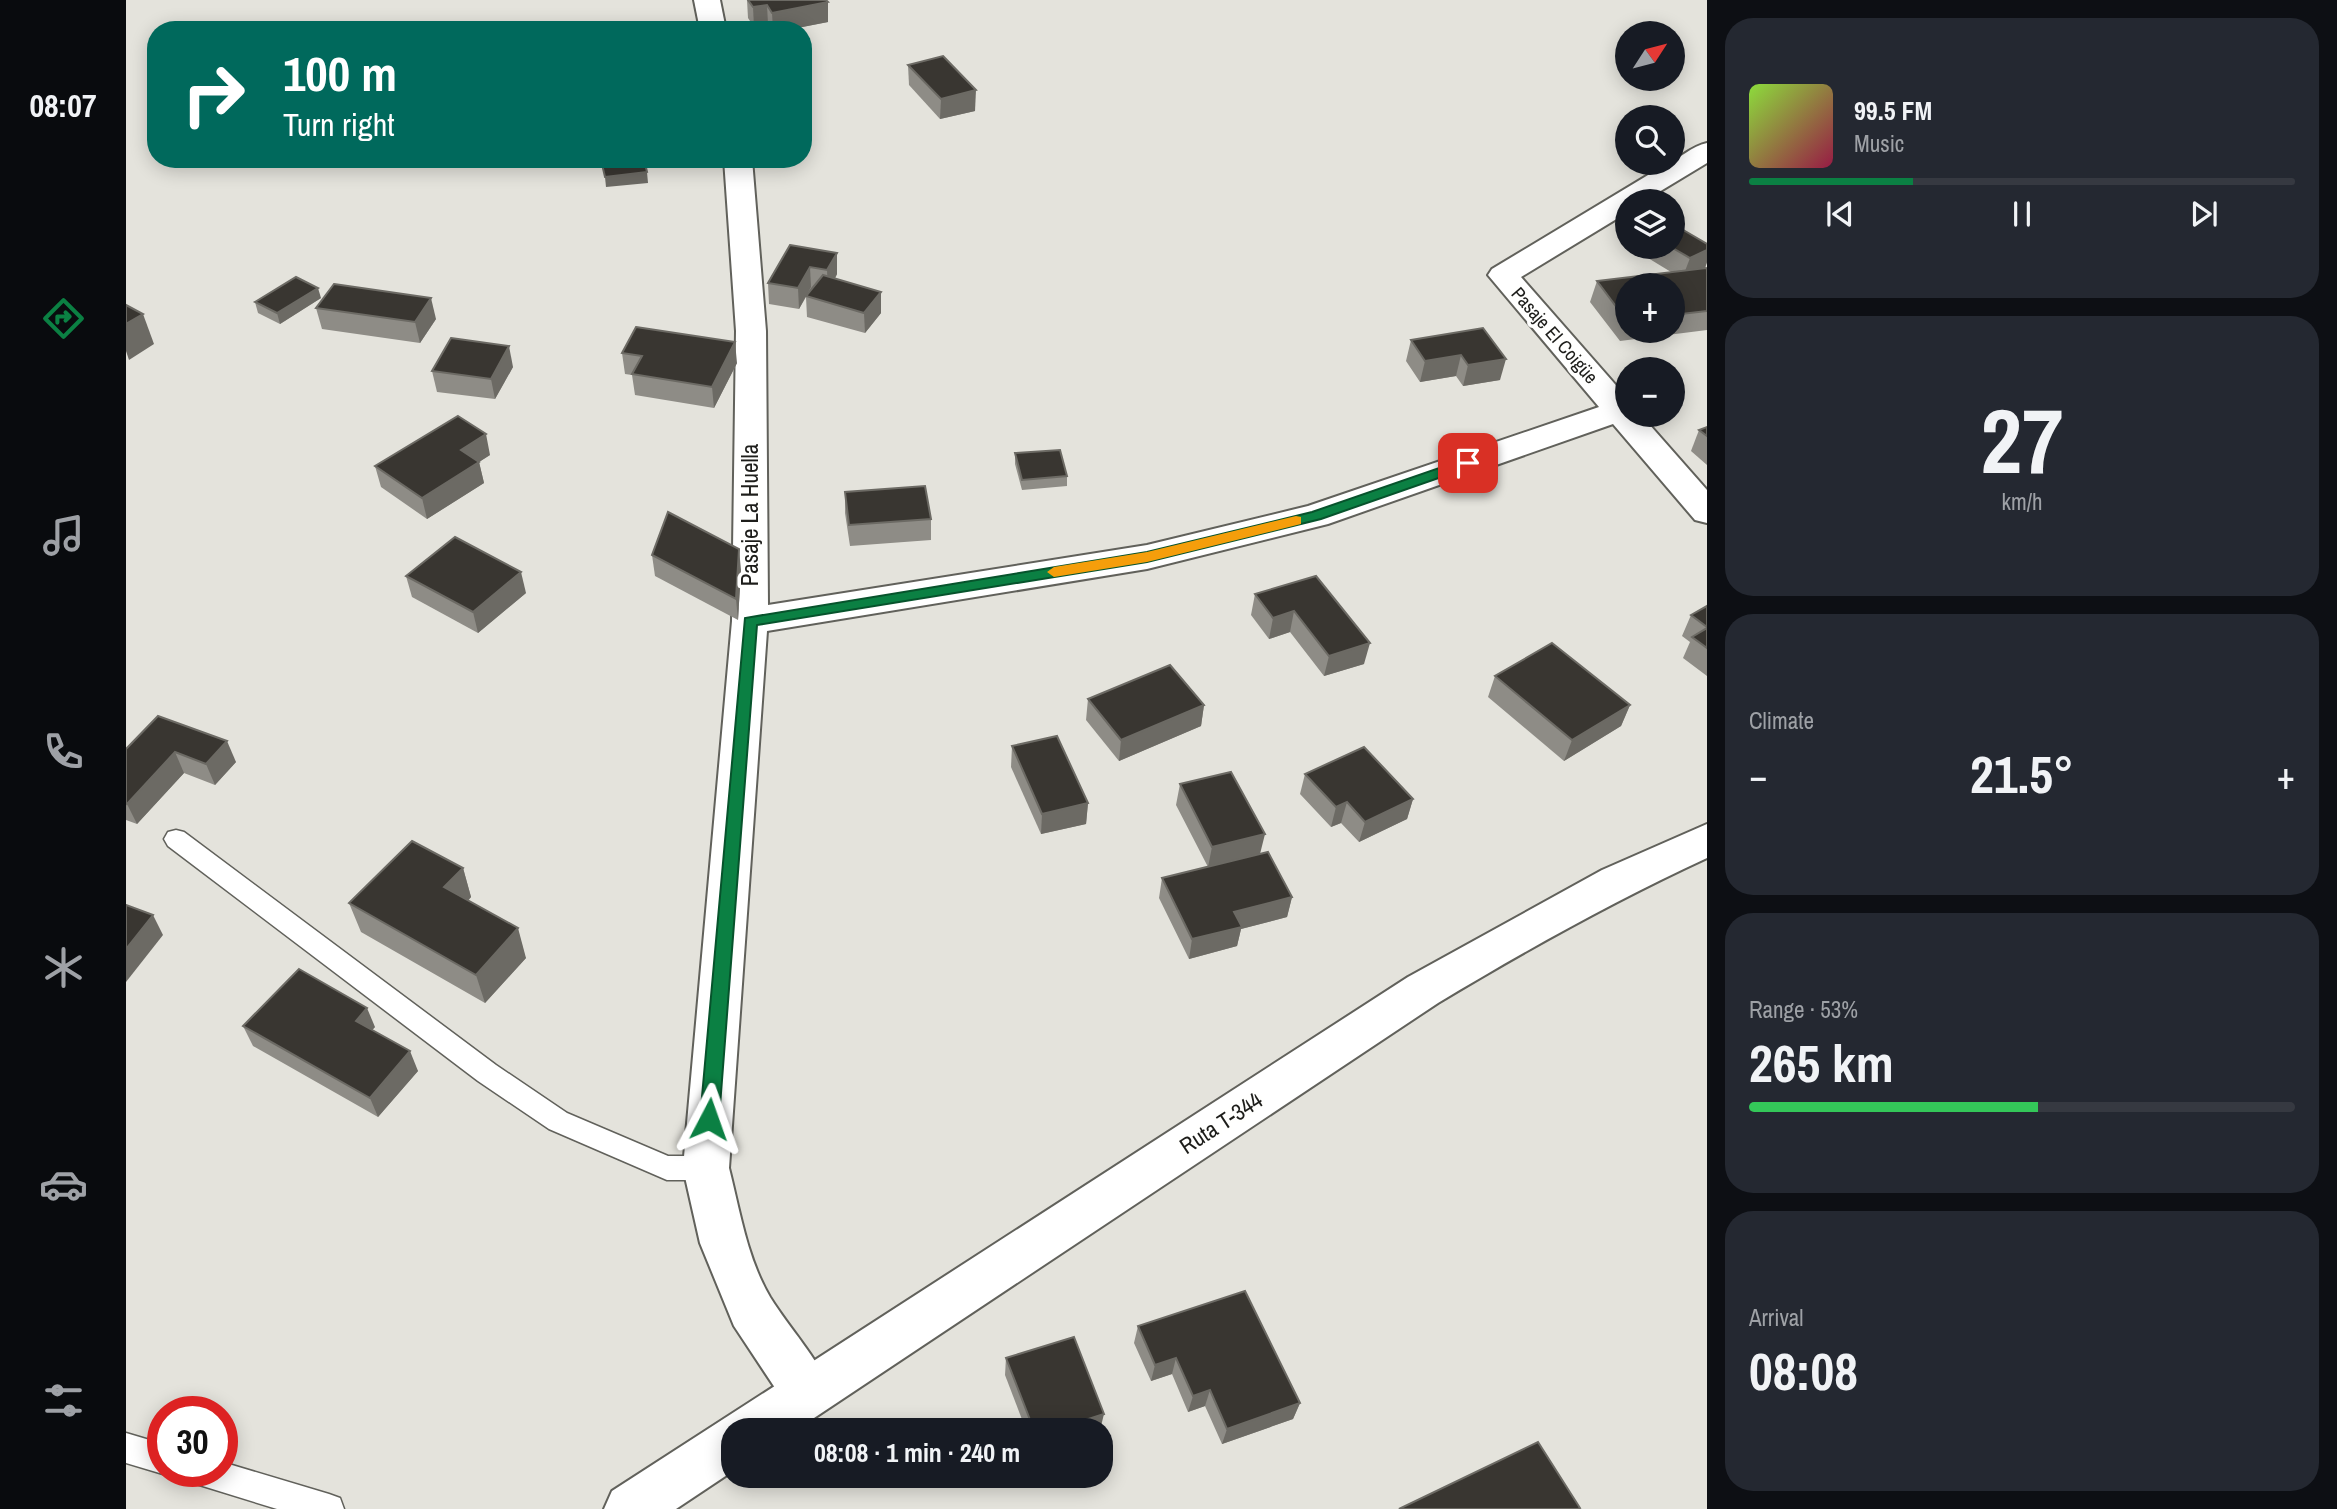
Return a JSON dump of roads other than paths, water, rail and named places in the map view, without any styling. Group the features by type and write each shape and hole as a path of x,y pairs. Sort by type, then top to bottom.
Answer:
{"street":[{"path":"707,0 711,21"},
{"name":"Pasaje El Coigüe","path":"1615,404 1503,275 1707,151"},
{"name":"Pasaje La Huella","path":"739,168 751,331 750,621 706,1168 724,1243 751,1310 807,1392"},
{"path":"750,621 1147,557 1316,516 1615,412"},
{"name":"Pasaje El Coigüe","path":"1634,427 1707,512"},
{"name":"Ruta T-344","path":"768,1418 876,1350 1423,990 1544,920 1707,840"},
{"path":"630,1509 721,1449"}],"lane":[{"path":"176,839 487,1073 558,1121 667,1168 706,1168"},
{"path":"126,1448 147,1455"},
{"path":"238,1482 329,1509"}]}
